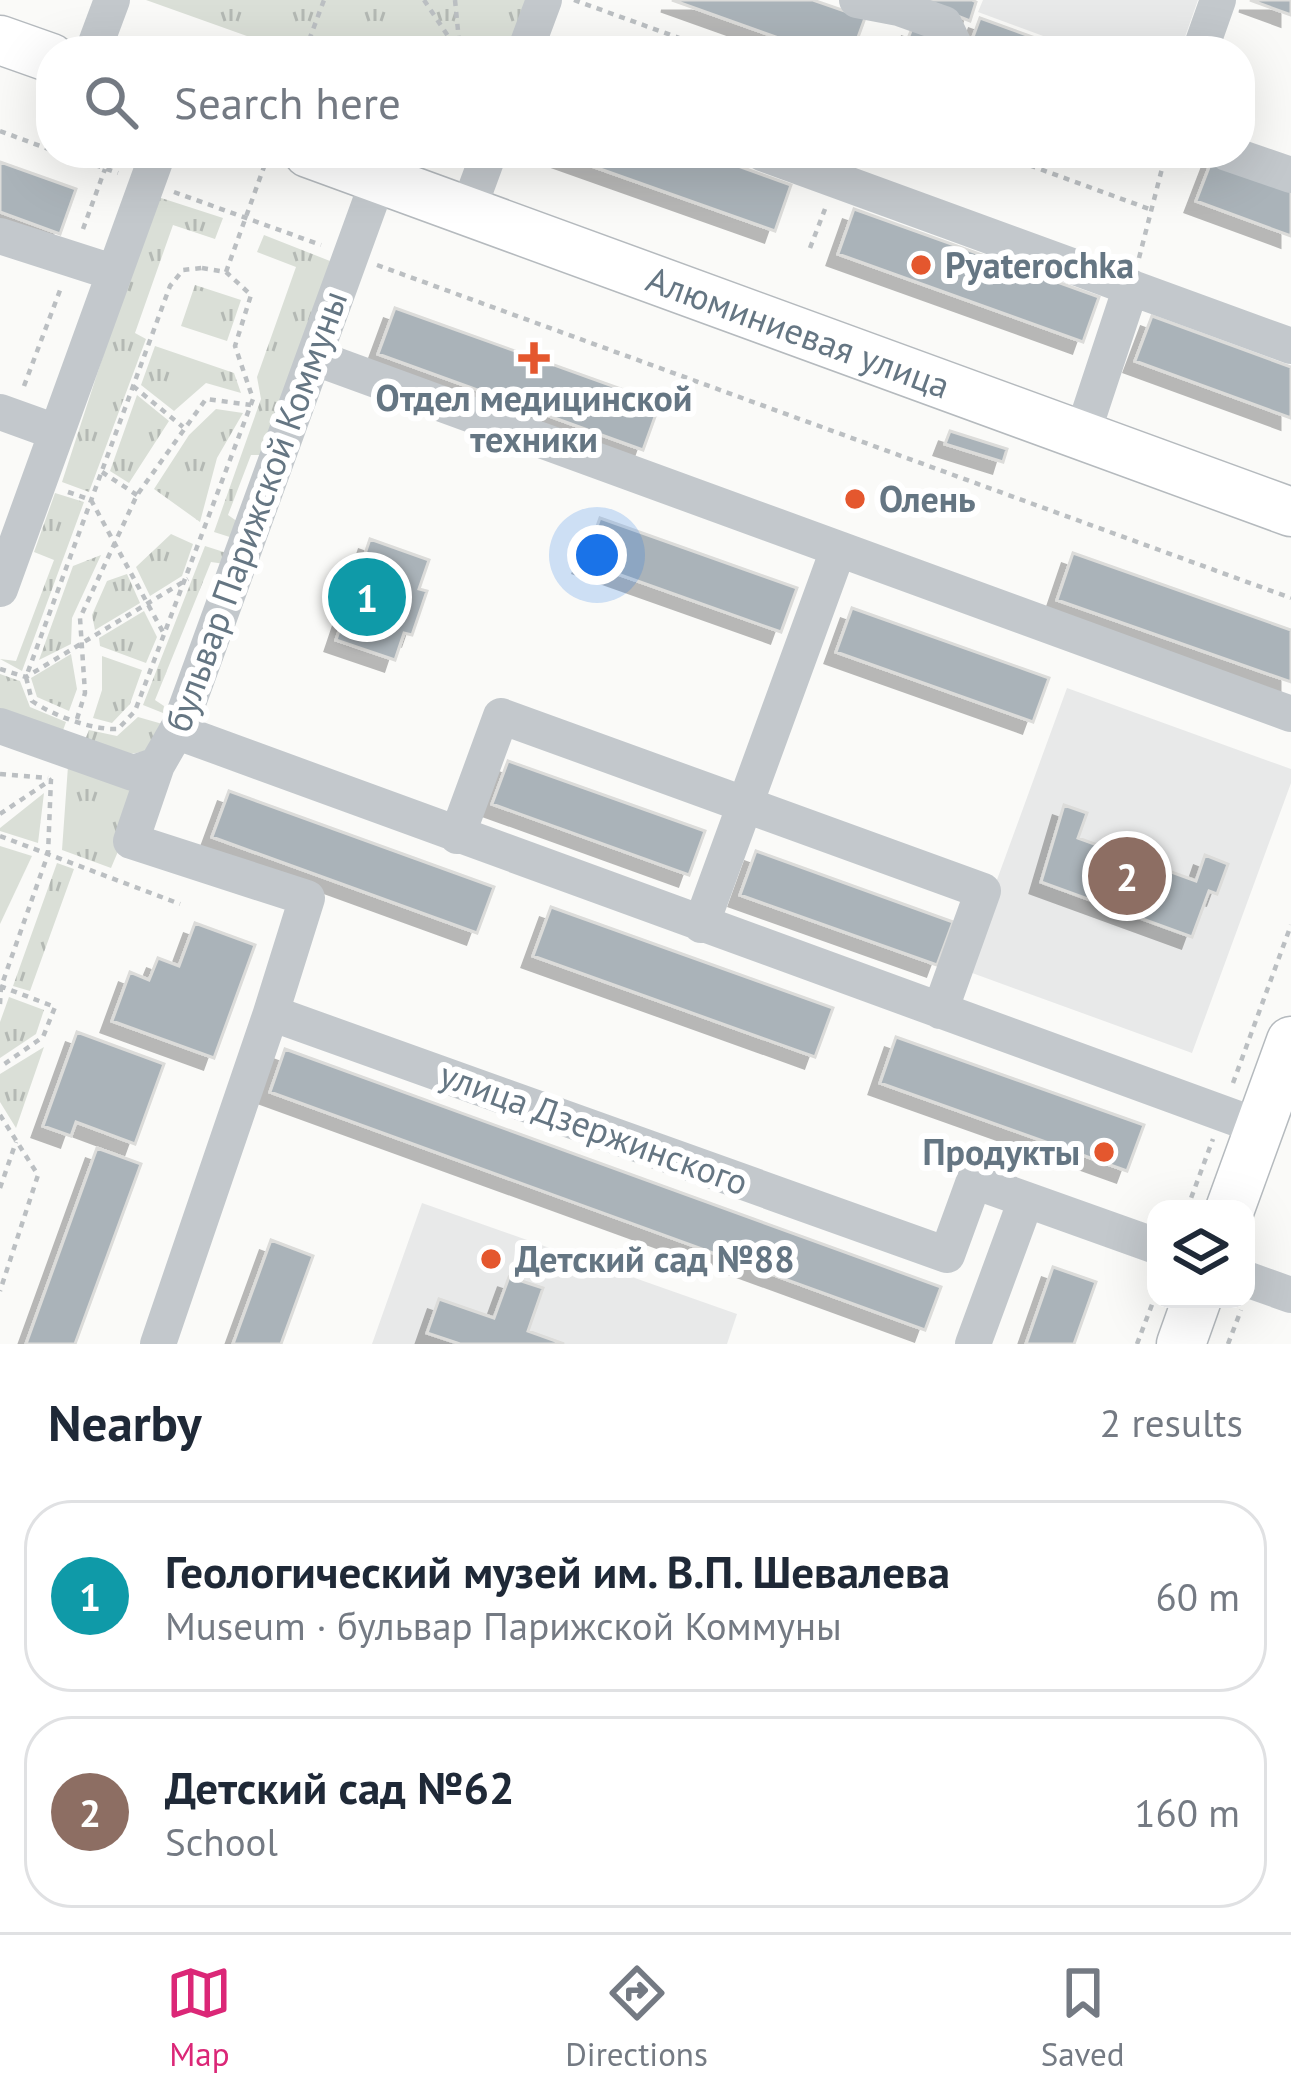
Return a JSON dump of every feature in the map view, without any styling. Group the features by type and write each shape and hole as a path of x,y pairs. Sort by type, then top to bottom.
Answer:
{"main road":[{"path":"0,40 36,53"},
{"name":"Алюминиевая улица","path":"351,168 1291,512"},
{"path":"1231,1200 1241,1121 1291,1041"},
{"path":"1181,1344 1194,1308"}],"street":[{"path":"99,36 112,0"},
{"path":"531,36 544,0"},
{"path":"856,0 900,4 944,24 950,36"},
{"path":"1206,36 1219,0"},
{"path":"1255,163 1291,175"},
{"path":"0,589 53,431 152,168"},
{"path":"468,210 483,168"},
{"path":"802,168 1291,346"},
{"name":"бульвар Парижской Коммуны","path":"271,1013 307,898 131,842 157,765 178,732 379,178"},
{"path":"0,236 112,272"},
{"path":"1082,435 1131,287"},
{"path":"316,358 1291,714"},
{"path":"6,415 53,431"},
{"path":"701,925 838,550"},
{"path":"458,836 501,716 983,891 940,1011"},
{"path":"0,726 134,773 157,765"},
{"path":"178,732 1241,1121"},
{"path":"158,1344 271,1013"},
{"name":"улица Дзержинского","path":"271,1013 947,1255 974,1180 1147,1243"},
{"path":"974,1344 1026,1200"},
{"path":"1255,1282 1291,1295"}],"path":[{"path":"311,36 324,0"},
{"path":"424,0 449,36"},
{"path":"455,0 458,36"},
{"path":"574,0 674,36"},
{"path":"0,131 36,144"},
{"path":"6,415 104,169 152,168 245,219 1291,598"},
{"path":"226,272 264,168"},
{"path":"1037,168 1152,210"},
{"path":"1142,248 1162,168"},
{"path":"810,248 835,180"},
{"path":"0,774 64,750 118,729 135,711 251,405 235,346 251,295 226,272 183,270 170,286 26,677 32,701 64,750"},
{"path":"133,386 183,427"},
{"path":"0,1004 0,986 48,854 64,750 85,693 80,618 137,495 183,427 206,399 251,405"},
{"path":"101,472 137,495"},
{"path":"36,482 91,500 165,635"},
{"path":"0,668 26,677 188,579"},
{"path":"0,814 64,750"},
{"path":"0,836 180,904"},
{"path":"1193,1200 1241,1121 1291,925"},
{"path":"0,986 55,1007 43,1037 0,1067"},
{"path":"0,1115 38,1174 0,1291"},
{"path":"0,1188 17,1140"},
{"path":"1138,1344 1151,1308"},
{"path":"1228,1344 1242,1308"}],"shaded area":[{"path":"983,0 1198,0 1185,36 1043,36 978,12"},
{"path":"1067,688 1291,769 1291,783 1192,1053 964,970"},
{"name":"Детский сад №88","path":"422,1203 737,1314 727,1344 372,1344"}],"green space":[{"path":"146,0 527,0 514,36 247,36"},
{"path":"155,196 223,218 215,239 173,225 135,333 146,339 89,492 62,482"},
{"path":"264,235 330,261 266,455 251,455 228,515 241,524 236,539 214,532 261,399 257,377 296,267 257,252"},
{"path":"195,285 241,300 227,341 181,326"},
{"path":"155,346 234,373 241,393 206,383 174,411 141,385"},
{"path":"137,395 169,421 129,483 110,471"},
{"path":"216,409 243,413 217,458 200,522 154,489 189,435"},
{"path":"55,493 84,502 22,671 0,659 16,661 54,560 34,552"},
{"path":"171,534 193,544 182,576 150,596 136,567"},
{"path":"205,546 230,554 225,564 211,562 155,700 164,706 163,713 143,705"},
{"path":"101,555 72,618 71,644 39,660 73,566"},
{"path":"127,574 140,603 95,630 92,615 107,581"},
{"path":"144,611 157,637 146,663 100,646 99,638"},
{"path":"71,654 77,689 69,711 37,697 31,678"},
{"path":"102,656 142,670 130,704 112,723 93,718 102,690"},
{"path":"0,674 20,681 30,707 66,722 61,736 0,712"},
{"path":"138,717 166,725 146,751 131,754 84,742 89,730 117,736"},
{"path":"68,766 130,789 133,816 111,868 62,850"},
{"path":"44,793 38,843 0,831 0,828"},
{"path":"0,846 32,856 0,924"},
{"path":"57,863 74,869 30,991 13,986"},
{"path":"9,997 44,1010 36,1034 0,1058 0,1022"},
{"path":"44,1047 16,1128 0,1102 0,1074"}],"building":[{"path":"672,0 813,0 865,18 858,36 773,36"},
{"path":"917,0 972,0 976,2 970,21"},
{"path":"1250,0 1291,0 1291,15"},
{"path":"980,18 1030,36 973,36"},
{"path":"913,26 941,36 909,36"},
{"path":"0,162 76,189 60,234 0,212"},
{"path":"597,168 744,168 791,185 775,231"},
{"path":"1209,168 1244,168 1291,185 1291,236 1196,201"},
{"path":"854,209 1099,297 1083,342 838,254"},
{"path":"395,308 660,403 643,450 378,354"},
{"path":"1152,316 1291,367 1291,418 1135,361"},
{"path":"950,431 1007,449 1003,462 945,444"},
{"path":"600,518 797,588 781,632 584,562"},
{"path":"370,539 429,560 419,589 427,591 412,635 404,633 395,660 336,640"},
{"path":"1073,553 1291,630 1291,682 1057,600"},
{"path":"852,608 1049,678 1033,722 836,652"},
{"path":"508,761 705,831 689,875 492,804"},
{"path":"229,791 494,887 477,933 212,837"},
{"path":"1064,805 1087,813 1078,838 1196,881 1205,855 1228,864 1217,894 1209,891 1192,937 1041,882"},
{"path":"756,851 953,922 937,965 740,895"},
{"path":"551,907 833,1008 815,1057 533,956"},
{"path":"195,923 255,945 214,1058 112,1021 130,972 149,980 158,958 179,966"},
{"path":"77,1032 164,1064 135,1144 76,1122 71,1136 43,1126"},
{"path":"896,1037 1144,1125 1127,1171 880,1083"},
{"path":"285,1049 941,1287 925,1330 270,1092"},
{"path":"97,1148 141,1164 75,1344 26,1344"},
{"path":"271,1240 313,1256 281,1344 233,1344"},
{"path":"1053,1267 1096,1282 1074,1344 1026,1344"},
{"path":"509,1277 543,1288 528,1331 564,1344 460,1344 427,1333 439,1299 494,1318"}],"place":[{"name":"Pyaterochka","path":"921,265"},
{"name":"Отдел медицинской техники","path":"534,358"},
{"name":"Олень","path":"855,499"},
{"name":"Геологический музей им. В.П. Шевалева","path":"367,597"},
{"name":"Детский сад №62","path":"1127,876"},
{"name":"Продукты","path":"1104,1152"},
{"name":"Детский сад №88","path":"491,1259"}]}
